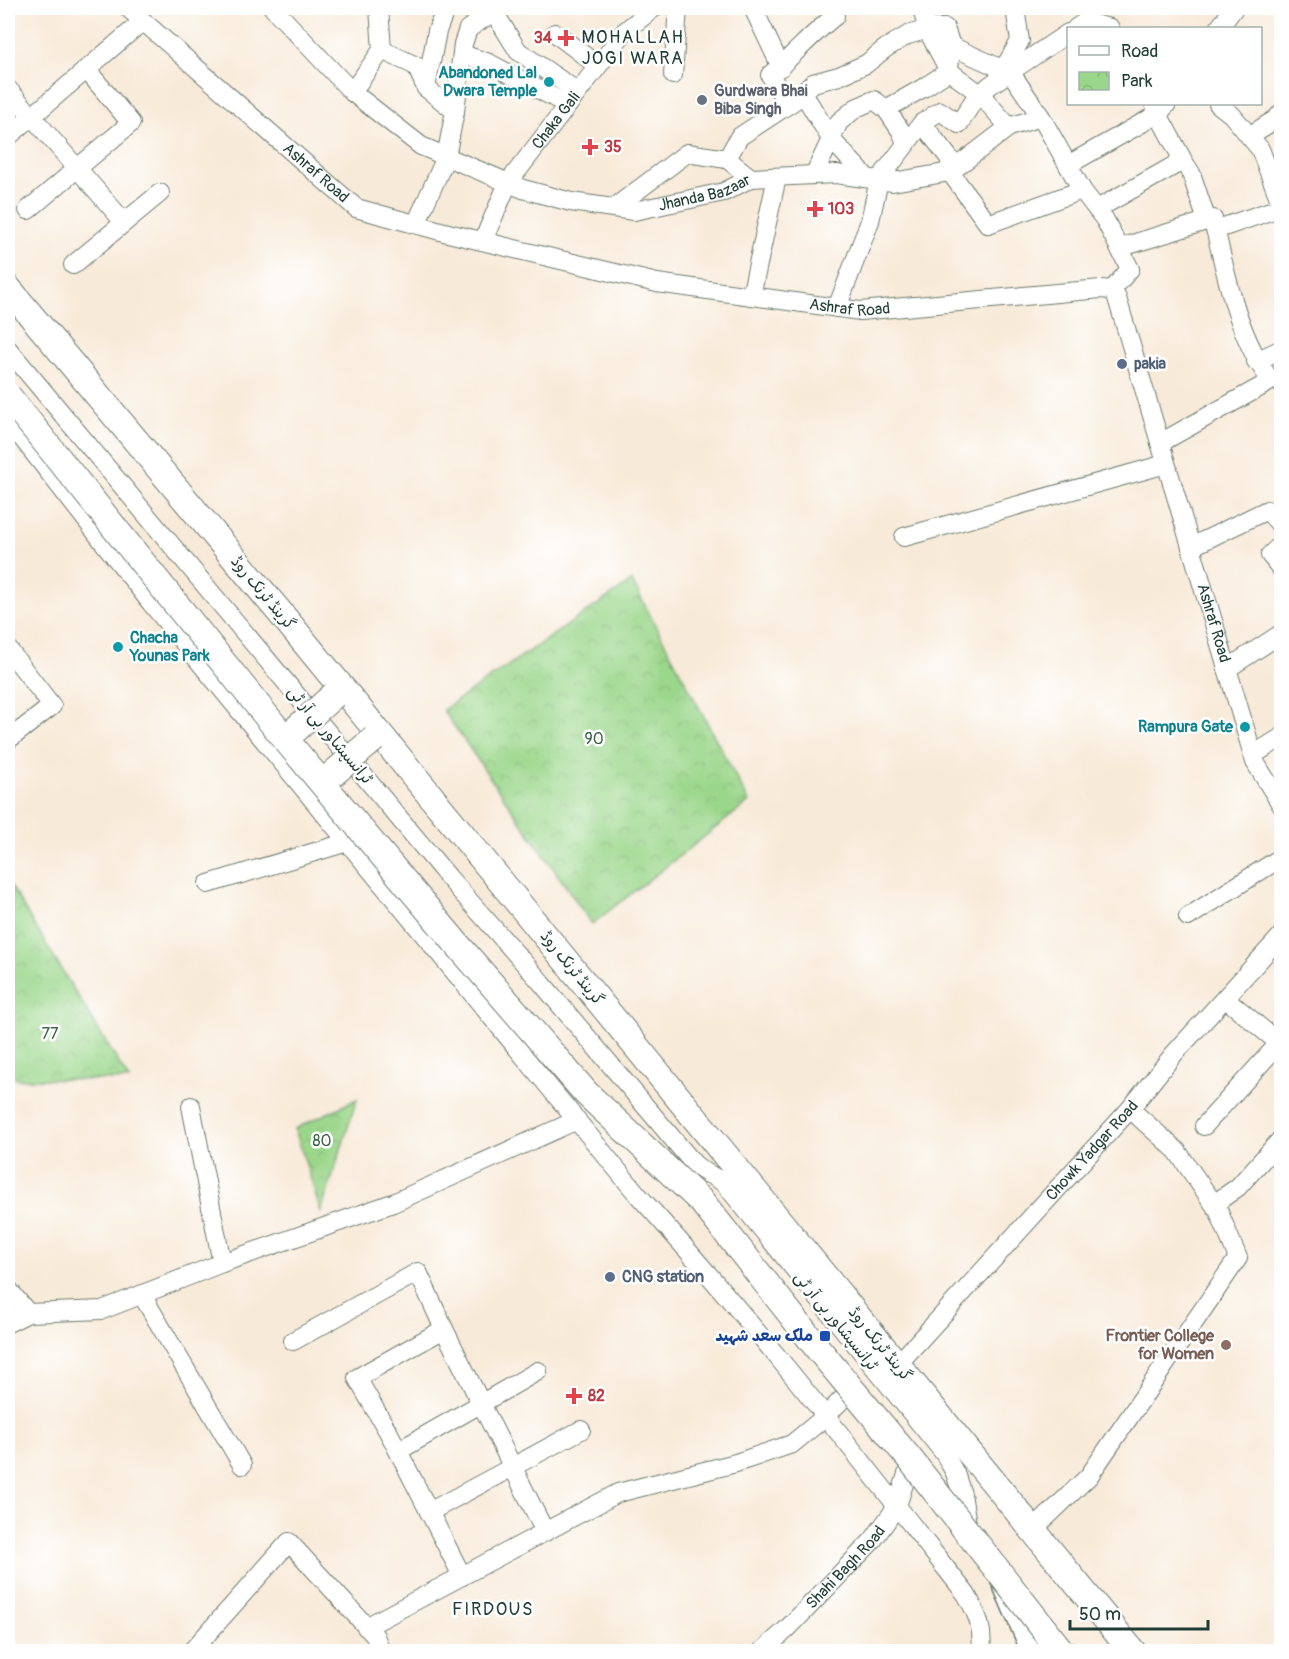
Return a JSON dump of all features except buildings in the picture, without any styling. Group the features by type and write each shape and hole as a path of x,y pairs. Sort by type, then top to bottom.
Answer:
{"highway":[{"name":"گرینڈ ٹرنک روڈ","path":"8,288 338,692 897,1365 1132,1652"},
{"path":"8,396 285,739 586,1093 702,1202 1062,1652"},
{"path":"285,739 338,692"},
{"path":"322,783 377,737"}],"main road":[{"path":"997,1569 1033,1652"}],"street":[{"name":"Ashraf Road","path":"128,8 356,208 657,283 860,311 1101,289 1112,290 1118,298 1255,762 1281,806"},
{"path":"352,92 382,50 379,8"},
{"path":"426,88 437,31 446,8"},
{"name":"Chaka Gali","path":"483,241 508,183 626,31 633,13 654,8"},
{"path":"674,75 678,8"},
{"path":"753,8 781,67"},
{"path":"788,105 770,75 791,58 813,33 835,16 834,8"},
{"path":"922,8 951,46 1007,71 1041,117 1082,190 1105,220 1130,269 1112,290"},
{"path":"1007,71 1020,41 1016,8"},
{"path":"1220,27 1234,8"},
{"name":"Jhanda Bazaar","path":"279,9 352,92 421,146 508,183 571,202 634,211 724,192 751,178 836,174 893,182 950,172"},
{"path":"416,224 446,157 468,29 494,9 518,51 573,99"},
{"path":"8,137 143,21"},
{"path":"1078,27 1085,22 1106,27"},
{"path":"936,28 949,71 980,94 1009,127"},
{"path":"727,159 739,137 788,105 813,83 839,76 866,64 886,48 908,35 936,28"},
{"path":"555,33 598,66"},
{"path":"837,308 870,222 873,179 922,123 940,111 959,124 974,100 989,86 1007,71 1067,34"},
{"path":"949,71 951,46"},
{"path":"382,50 416,66 426,88 455,111"},
{"path":"462,54 489,63 573,99"},
{"path":"28,210 131,123 86,69"},
{"path":"886,109 949,71"},
{"path":"8,89 124,222"},
{"path":"802,93 831,139 873,179"},
{"path":"814,175 839,122 856,108 874,100 886,109 906,143"},
{"path":"1119,248 1279,211 1260,149 1232,115 1219,105"},
{"path":"1068,165 1160,107 1191,173 1211,226 1235,308 1256,362 1271,381 1160,443"},
{"path":"1250,136 1276,119 1281,112"},
{"path":"950,172 1009,127 1041,117"},
{"path":"922,123 950,159 950,172 988,224 1082,190"},
{"path":"614,208 687,153 727,159 751,178"},
{"path":"1097,209 1177,164 1185,164"},
{"path":"752,296 777,177"},
{"path":"73,265 160,193"},
{"name":"ٹرانسپشاور بی آر ٹی","path":"8,349 442,869 694,1164 705,1173 716,1176 725,1184 944,1453 955,1473 962,1494 966,1524 976,1552"},
{"path":"1256,362 1281,349"},
{"path":"8,420 151,603 638,1195 685,1246 826,1416 966,1594 978,1614 981,1628 981,1652"},
{"path":"904,537 1166,464"},
{"path":"1191,547 1267,510 1281,526"},
{"path":"1281,544 1270,555 1281,570"},
{"path":"1227,669 1281,633"},
{"path":"8,649 52,706 8,741"},
{"path":"1253,755 1281,737"},
{"path":"208,884 348,842"},
{"path":"1188,917 1281,857"},
{"name":"Chowk Yadgar Road","path":"897,1365 1130,1109 1173,1055 1281,935"},
{"path":"1204,1126 1280,1041 1225,998"},
{"path":"191,1106 222,1263"},
{"path":"1033,1530 1089,1476 1238,1258 1214,1204 1177,1151 1130,1109"},
{"name":"ٹرانسپشاور بی آر ٹی","path":"655,1118 691,1182 705,1216 976,1552 1033,1652"},
{"path":"8,1323 28,1313 102,1310 222,1263 393,1203 577,1120"},
{"path":"1214,1204 1238,1187 1281,1138"},
{"path":"294,1341 418,1272 545,1532"},
{"path":"8,1289 28,1313"},
{"path":"142,1295 242,1465"},
{"path":"444,1329 357,1378 398,1451 462,1576"},
{"path":"398,1451 538,1371"},
{"path":"366,1627 618,1493 736,1463 792,1444 826,1416 848,1393"},
{"path":"429,1512 581,1430"},
{"name":"Shahi Bagh Road","path":"761,1652 786,1630 873,1540 897,1506 909,1468"},
{"path":"191,1652 289,1542 375,1636 381,1652"}],"green space":[{"name":"90","path":"632,581 749,802 592,924 443,710"},
{"name":"77","path":"8,882 129,1080 16,1079 8,1067"},
{"name":"80","path":"357,1099 321,1212 295,1129"}],"place":[{"name":"34","path":"566,38"},
{"name":"Abandoned Lal Dwara Temple","path":"549,82"},
{"name":"Gurdwara Bhai Biba Singh","path":"702,100"},
{"name":"35","path":"590,147"},
{"name":"103","path":"815,209"},
{"name":"pakia","path":"1122,364"},
{"name":"Chacha Younas Park","path":"118,647"},
{"name":"Rampura Gate","path":"1245,727"},
{"name":"CNG station","path":"610,1277"},
{"name":"ملک سعد شہید","path":"825,1336"},
{"name":"Frontier College for Women","path":"1226,1345"},
{"name":"82","path":"574,1396"}],"district":[{"name":"MOHALLAH JOGI WARA","path":"633,47"},
{"name":"FIRDOUS","path":"493,1609"}]}
